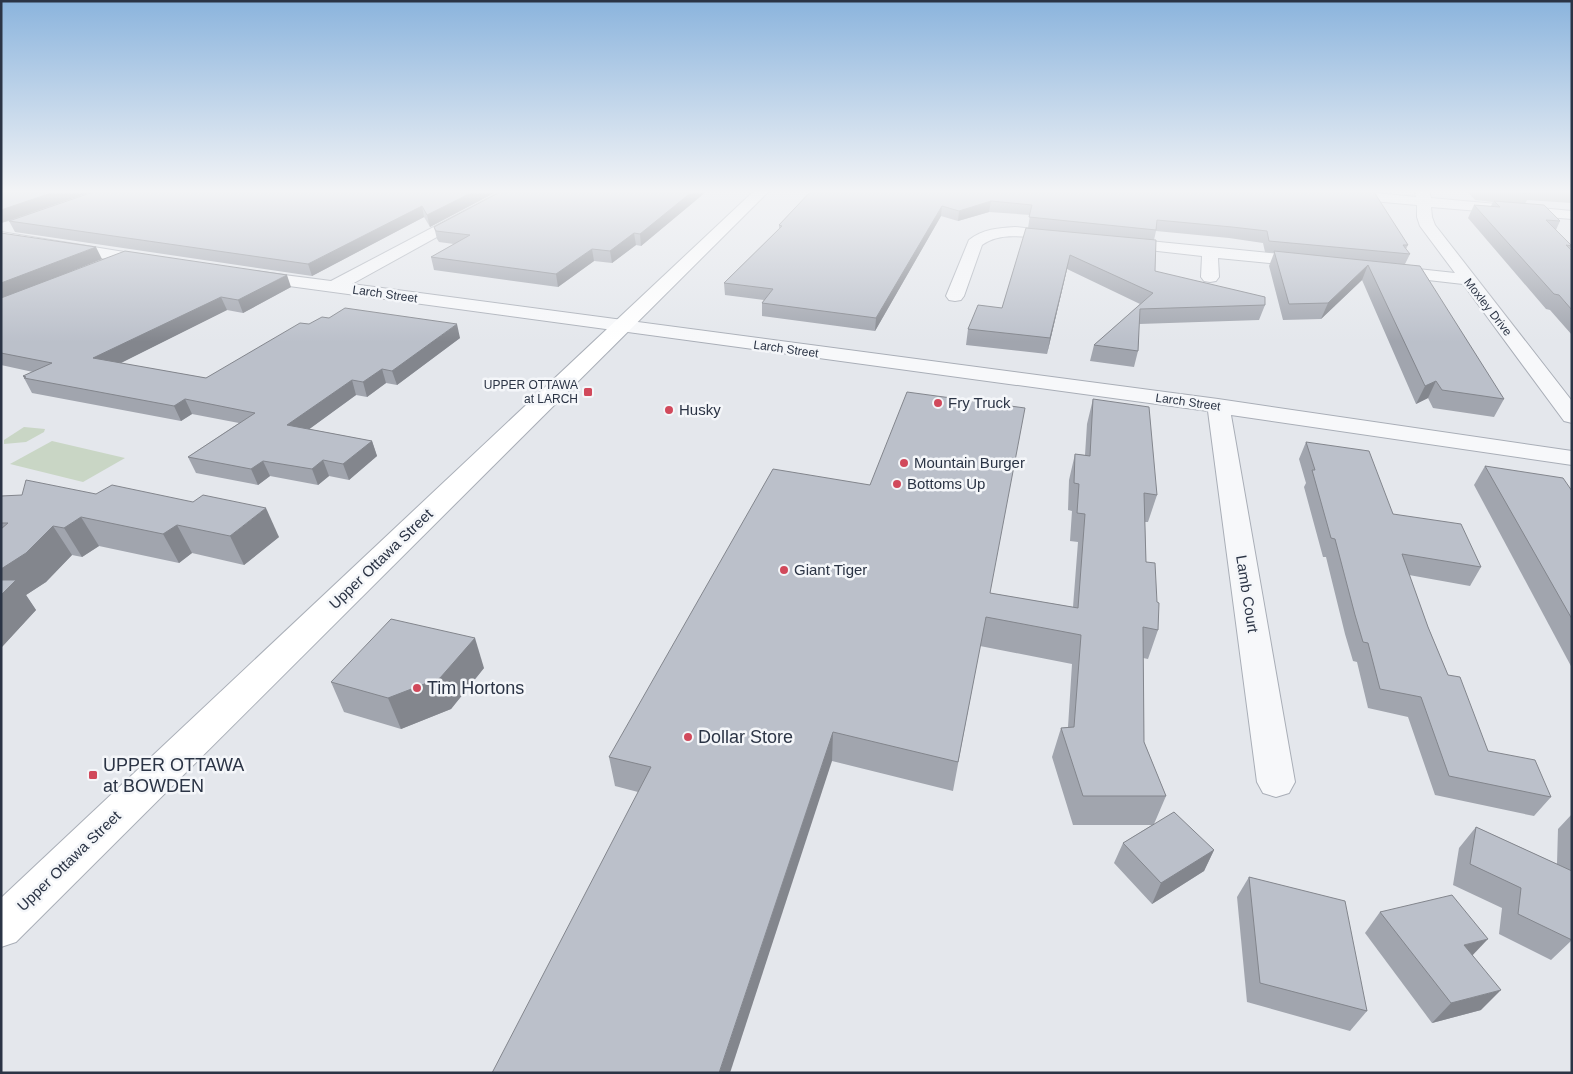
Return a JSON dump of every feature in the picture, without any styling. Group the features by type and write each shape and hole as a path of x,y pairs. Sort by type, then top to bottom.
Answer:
{"main road":[{"name":"Upper Ottawa Street","path":"1,927 710,241"}],"street":[{"path":"22,241 166,263"},
{"path":"334,287 420,241"},
{"path":"955,296 977,241"},
{"name":"Moxley Drive","path":"1438,241 1572,416"},
{"path":"1106,242 1325,264"},
{"path":"1210,252 1210,277"},
{"path":"100,268 126,257"},
{"path":"1372,269 1465,278"},
{"name":"Larch Street","path":"235,273 621,327 1218,406 1572,458"},
{"name":"Lamb Court","path":"1218,406 1276,782"}],"green space":[{"path":"24,427 45,429 44,432 26,442 4,444 4,440"},
{"path":"52,441 125,458 83,482 10,464"}],"building":[{"path":"1,241 56,241 96,247 1,283"},
{"path":"149,241 353,241 308,264"},
{"path":"459,241 623,241 610,251 592,249 556,274 431,257"},
{"path":"767,241 921,241 876,318 762,303 773,289 724,283"},
{"path":"1022,241 1156,241 1155,271 1265,297 1265,305 1140,309 1138,351 1094,345 1153,293 1070,255 1050,338 968,329 978,305 1002,308"},
{"path":"1270,241 1406,241 1408,245 1403,245 1410,254"},
{"path":"1506,241 1567,241 1572,246 1566,245 1572,251 1572,310 1559,295 1554,294"},
{"path":"125,251 287,275 238,300 221,297 93,358 206,378 300,323 309,324 322,317 329,318 345,308 457,324 392,371 382,369 363,382 352,380 287,425 372,441 343,464 323,460 312,469 263,461 251,469 188,457 255,413 185,399 174,406 24,378 26,377 23,376 52,363 1,353 1,298"},
{"path":"1274,251 1420,266 1504,399 1442,390 1436,381 1425,386 1368,265 1328,303 1289,304"},
{"path":"907,392 1025,408 990,593 1078,608 1085,514 1077,513 1079,484 1074,483 1075,454 1090,456 1093,399 1149,407 1157,495 1144,493 1146,562 1155,563 1157,602 1159,603 1158,630 1143,627 1144,742 1166,796 1083,796 1061,728 1074,727 1081,635 986,617 958,762 833,732 719,1073 492,1073 651,767 609,757 773,469 870,485"},
{"path":"1306,442 1369,451 1393,514 1461,524 1481,567 1402,554 1428,627 1448,675 1460,677 1488,751 1535,760 1551,797 1449,776 1421,697 1380,689 1368,643 1363,642 1335,539 1331,538 1312,470 1315,470"},
{"path":"1485,466 1563,478 1572,491 1572,619"},
{"path":"26,480 96,494 112,485 193,502 203,495 266,508 230,536 177,525 163,534 81,517 64,528 53,526 26,553 1,569 1,529 8,523 1,523 1,496 22,495"},
{"path":"1,580 16,580 1,595"},
{"path":"391,619 475,638 440,678 388,698 331,682"},
{"path":"1174,812 1214,850 1161,883 1123,843"},
{"path":"1476,827 1572,871 1572,940 1518,914 1521,888 1470,864"},
{"path":"1249,877 1345,901 1367,1011 1260,983"},
{"path":"1452,895 1488,939 1464,945 1501,990 1451,1003 1380,912"}],"place":[{"name":"UPPER OTTAWA at LARCH","path":"588,392"},
{"name":"Fry Truck","path":"938,403"},
{"name":"Husky","path":"669,410"},
{"name":"Mountain Burger","path":"904,463"},
{"name":"Bottoms Up","path":"897,484"},
{"name":"Giant Tiger","path":"784,570"},
{"name":"Tim Hortons","path":"417,688"},
{"name":"Dollar Store","path":"688,737"},
{"name":"UPPER OTTAWA at BOWDEN","path":"93,775"}]}
